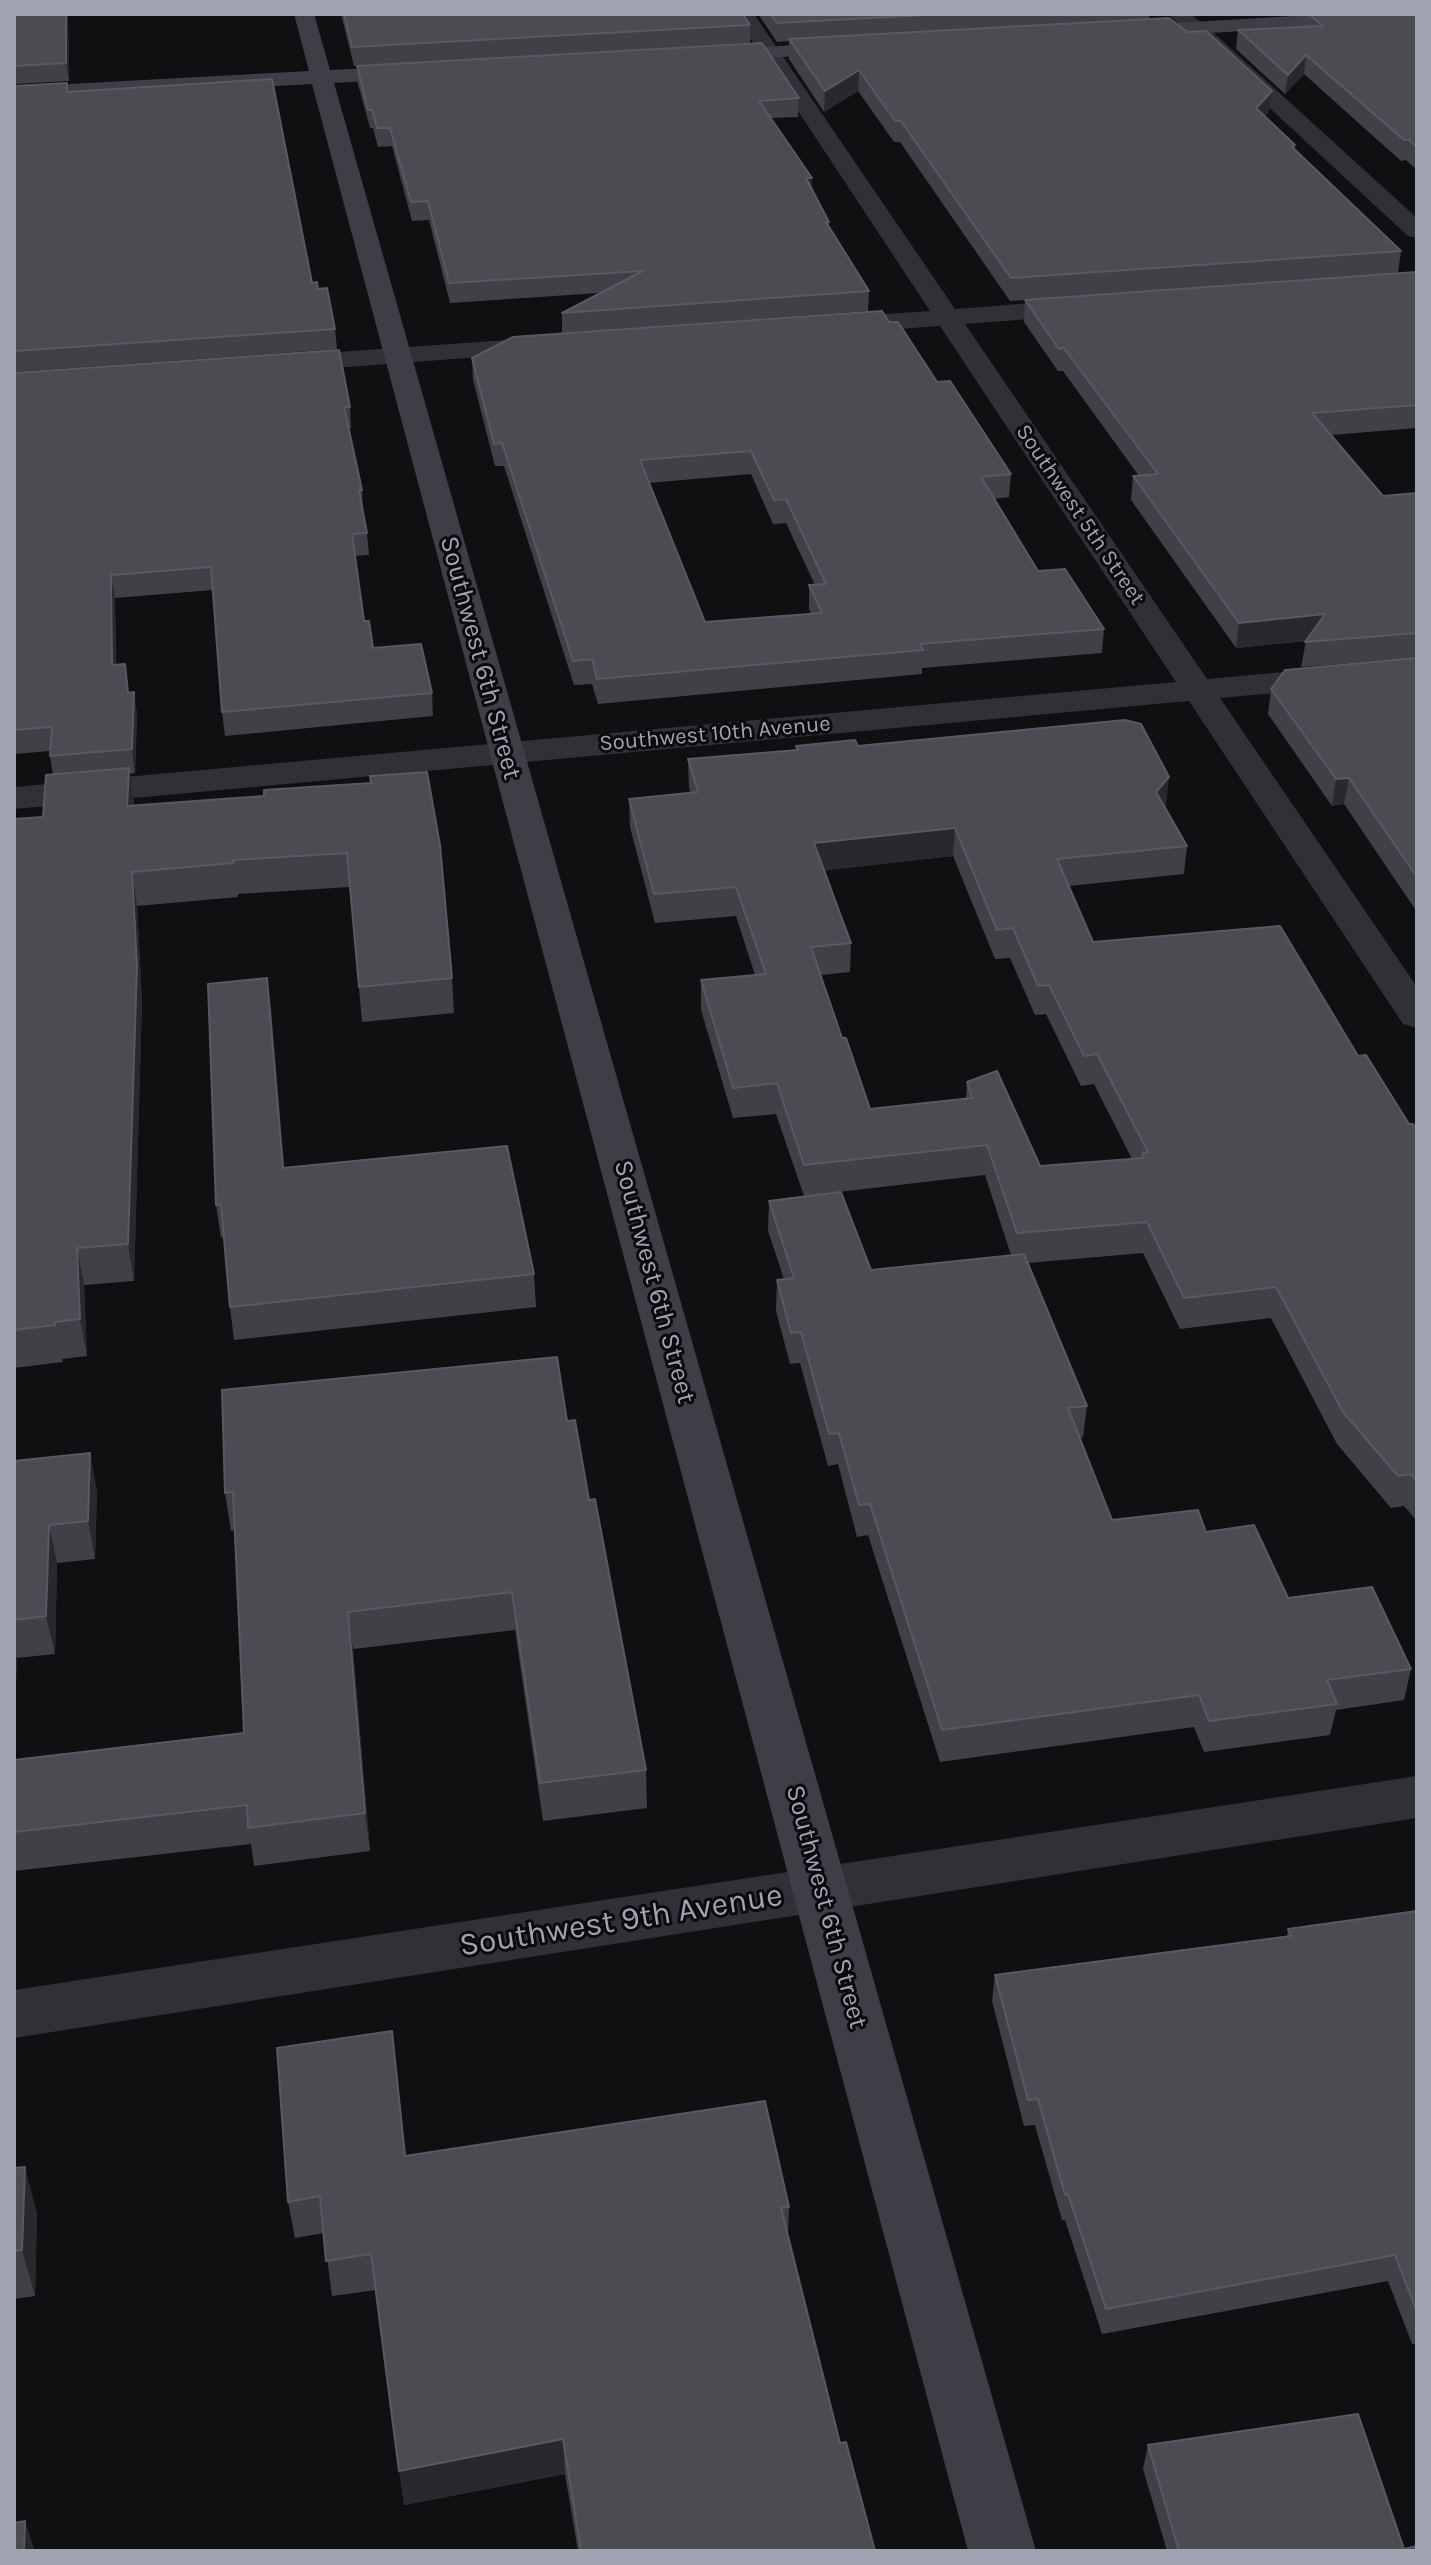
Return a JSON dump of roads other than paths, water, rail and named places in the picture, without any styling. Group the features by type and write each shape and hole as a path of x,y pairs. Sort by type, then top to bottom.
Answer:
{"street":[{"name":"Southwest 6th Street","path":"304,14 1002,2551"},
{"name":"Southwest 5th Street","path":"744,14 1417,1016"},
{"path":"1108,33 1186,21 1417,15"},
{"path":"1186,21 1417,231"},
{"path":"690,57 878,46"},
{"path":"14,94 440,71"},
{"path":"805,327 1105,306"},
{"path":"263,365 573,343"},
{"name":"Southwest 10th Avenue","path":"14,798 1417,670"},
{"name":"Southwest 9th Avenue","path":"14,2014 1417,1797"}]}
